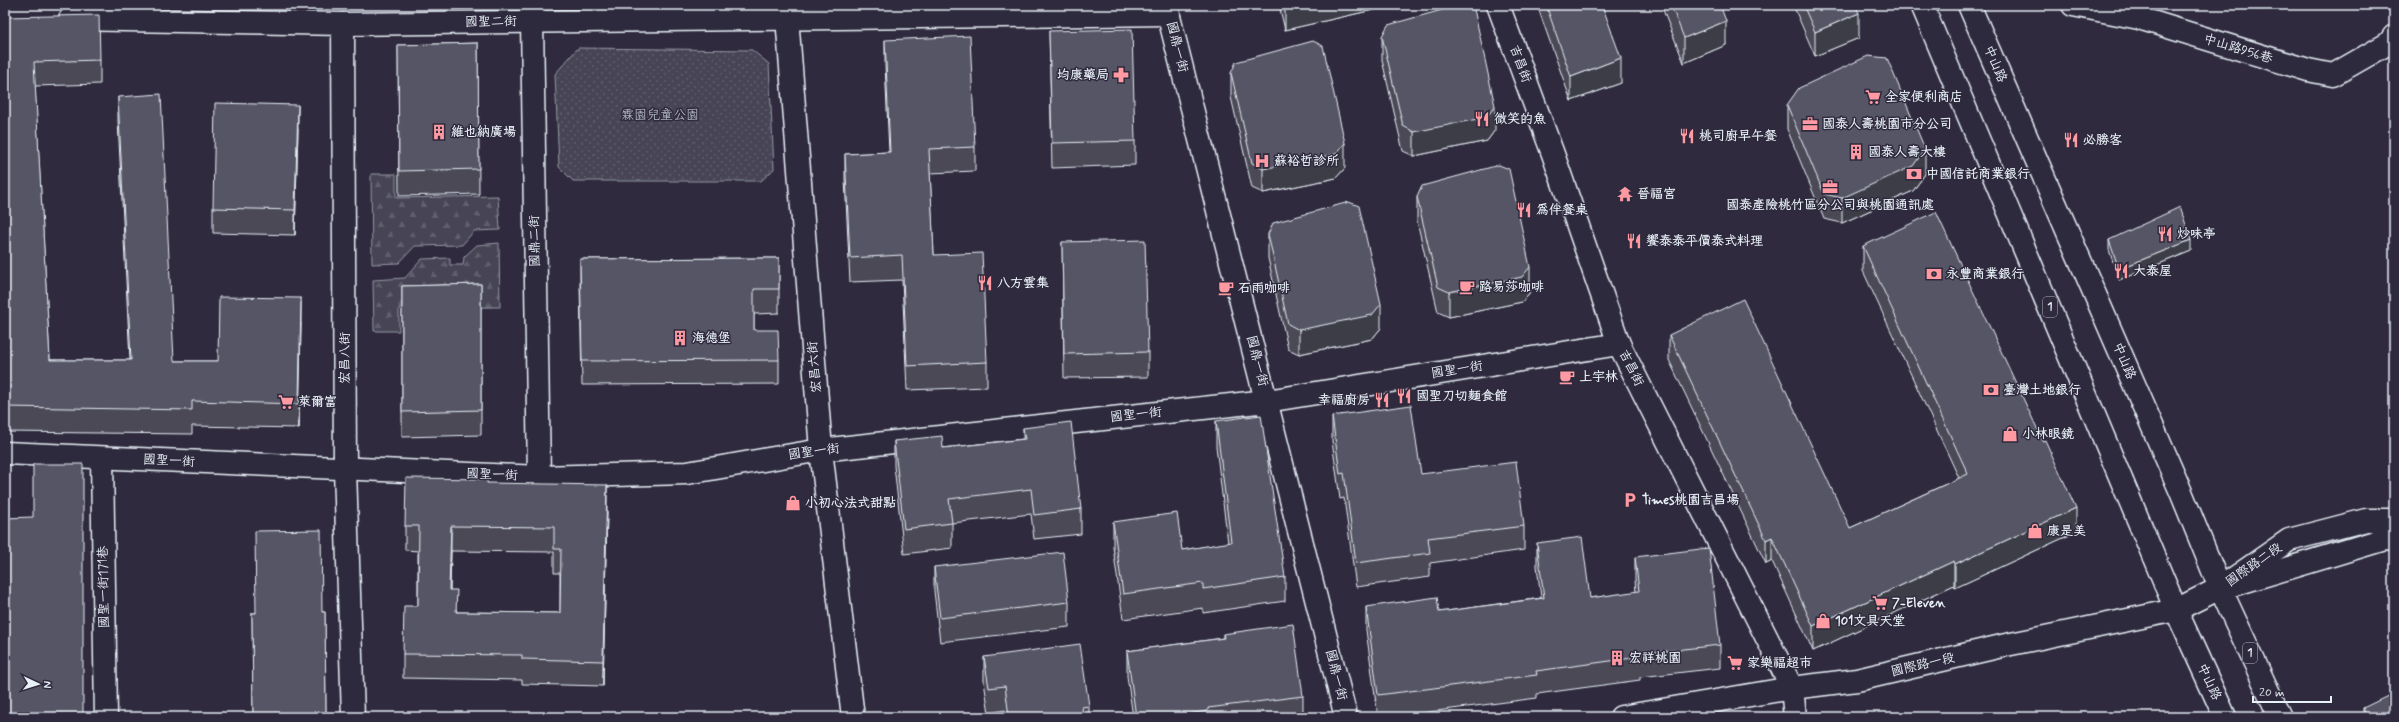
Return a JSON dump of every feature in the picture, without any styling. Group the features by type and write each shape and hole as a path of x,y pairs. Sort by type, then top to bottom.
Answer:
{"street":[{"name":"吉昌街","path":"1498,5 1553,154 1619,344 1792,688 1795,717"},
{"name":"中山路","path":"1922,5 2176,610 2225,717"},
{"name":"中山路","path":"1969,5 2178,485 2220,588 2280,717"},
{"name":"中山路956巷","path":"2073,5 2139,18 2308,70 2333,74 2389,43 2394,36"},
{"name":"國聖二街","path":"52,19 342,24 533,13 787,17 1167,9"},
{"name":"國鼎一街","path":"1167,9 1346,717"},
{"name":"國鼎二街","path":"533,13 539,477"},
{"name":"宏昌六街","path":"787,17 821,450 853,717"},
{"name":"宏昌八街","path":"342,24 346,469 354,717"},
{"name":"國聖一街","path":"5,453 539,477 687,473 821,450 1267,401 1619,344"},
{"name":"國聖一街171巷","path":"102,458 106,717"},
{"name":"國際路二段","path":"2220,588 2289,540 2366,520 2394,520"},
{"name":"國際路二段","path":"2220,588 2385,539 2394,540"},
{"name":"國際路一段","path":"1621,717 1792,688 1857,680 2006,645 2176,610 2220,588"}],"shaded area":[{"path":"5,5 193,5 5,8"}],"green space":[{"name":"霖園兒童公園","path":"578,48 752,50 769,64 774,169 761,181 573,181 559,167 555,74"},
{"path":"371,174 396,174 396,198 498,196 500,230 474,231 462,245 415,246 399,263 372,264"},
{"path":"499,243 500,307 399,308 399,331 374,331 373,280 405,278 422,259 450,258 450,265 463,265 464,257 477,245"}],"building":[{"path":"1460,5 1466,5 1474,9 1495,106 1487,117 1414,132 1403,126 1382,36 1388,25"},
{"path":"1546,5 1602,5 1621,58 1571,77"},
{"path":"1671,5 1720,5 1726,21 1684,38"},
{"path":"1803,5 1855,5 1859,13 1815,32"},
{"path":"99,15 100,60 34,62 50,360 131,360 118,97 161,94 174,361 218,361 219,297 301,298 299,404 192,401 192,410 5,407 5,17"},
{"path":"1132,29 1135,141 1052,143 1049,31"},
{"path":"970,36 975,147 929,149 934,255 982,253 987,362 907,366 902,255 850,258 845,154 890,152 885,40"},
{"path":"1313,41 1323,46 1345,143 1336,154 1263,169 1252,163 1231,73 1236,62"},
{"name":"維也納廣場","path":"478,43 479,169 399,171 398,45"},
{"name":"國泰人壽大樓","path":"1868,56 1887,58 1925,149 1913,166 1842,198 1824,194 1787,105 1799,88"},
{"path":"215,103 298,105 295,210 213,208"},
{"path":"1499,165 1509,169 1530,267 1522,277 1449,292 1438,287 1417,197 1422,186"},
{"path":"1349,202 1359,206 1381,304 1372,315 1299,330 1288,324 1268,234 1273,223"},
{"name":"炒味亭","path":"2180,207 2191,240 2119,269 2109,240"},
{"path":"1936,212 2076,508 1955,564 1954,561 1813,626 1772,537 1766,540 1669,335 1743,299 1850,528 1968,474 1863,246"},
{"path":"1145,240 1148,352 1064,354 1062,242"},
{"name":"海德堡","path":"779,258 779,289 754,289 754,330 778,330 779,360 582,361 580,259"},
{"path":"481,284 481,410 402,412 402,286"},
{"path":"1411,405 1421,474 1516,462 1524,526 1428,538 1430,553 1356,563 1344,473 1340,474 1332,416"},
{"path":"1261,415 1285,577 1203,589 1203,583 1123,594 1113,522 1177,513 1182,550 1231,542 1216,421"},
{"path":"1071,422 1081,509 1034,515 1031,489 949,499 952,523 904,529 894,441 942,436 943,448 1025,439 1023,428"},
{"path":"33,464 83,464 83,717 5,717 5,518 33,517"},
{"path":"406,478 487,479 487,483 607,485 603,661 522,659 522,655 403,654 404,606 418,606 419,526 405,526","holes":["451,526 554,527 554,549 561,549 560,613 456,612 457,590 449,590"]},
{"path":"321,530 322,612 325,612 326,715 253,716 252,613 256,613 255,531"},
{"path":"1582,537 1590,598 1639,591 1635,557 1709,548 1720,645 1639,654 1640,657 1536,671 1537,675 1378,695 1366,607 1437,597 1439,612 1544,598 1537,543"},
{"path":"1063,552 1069,602 940,618 934,567"},
{"path":"1293,624 1303,696 1208,708 1208,711 1165,717 1136,717 1127,651 1224,638 1223,634"},
{"path":"1080,644 1089,706 1082,707 1083,717 1009,717 1005,686 989,688 984,657"},
{"path":"2394,693 2394,717 2367,717 2363,708"}],"place":[{"name":"均康藥局","path":"1121,75"},
{"name":"全家便利商店","path":"1873,97"},
{"name":"微笑的魚","path":"1482,119"},
{"name":"國泰人壽桃園市分公司","path":"1810,124"},
{"name":"維也納廣場","path":"439,132"},
{"name":"桃司廚早午餐","path":"1687,136"},
{"name":"必勝客","path":"2071,140"},
{"name":"國泰人壽大樓","path":"1856,152"},
{"name":"蘇裕哲診所","path":"1262,161"},
{"name":"中國信託商業銀行","path":"1914,174"},
{"name":"國泰產險桃竹區分公司與桃園通訊處","path":"1830,187"},
{"name":"晉福宮","path":"1625,194"},
{"name":"為伴餐桌","path":"1524,210"},
{"name":"炒味亭","path":"2165,234"},
{"name":"饗泰泰平價泰式料理","path":"1634,241"},
{"name":"大泰屋","path":"2121,271"},
{"name":"永豐商業銀行","path":"1934,274"},
{"name":"八方雲集","path":"985,283"},
{"name":"路易莎咖啡","path":"1467,287"},
{"name":"石雨咖啡","path":"1226,288"},
{"name":"海德堡","path":"680,338"},
{"name":"上宇林","path":"1567,377"},
{"name":"臺灣土地銀行","path":"1991,390"},
{"name":"國聖刀切麵食館","path":"1404,396"},
{"name":"幸福廚房","path":"1382,400"},
{"name":"萊爾富","path":"286,402"},
{"name":"小林眼鏡","path":"2010,434"},
{"name":"Times桃園吉昌場","path":"1630,500"},
{"name":"小初心法式甜點","path":"793,503"},
{"name":"康是美","path":"2035,531"},
{"name":"7-Eleven","path":"1880,603"},
{"name":"101文具天堂","path":"1823,621"},
{"name":"宏祥桃園","path":"1617,658"},
{"name":"家樂福超市","path":"1735,663"}]}
